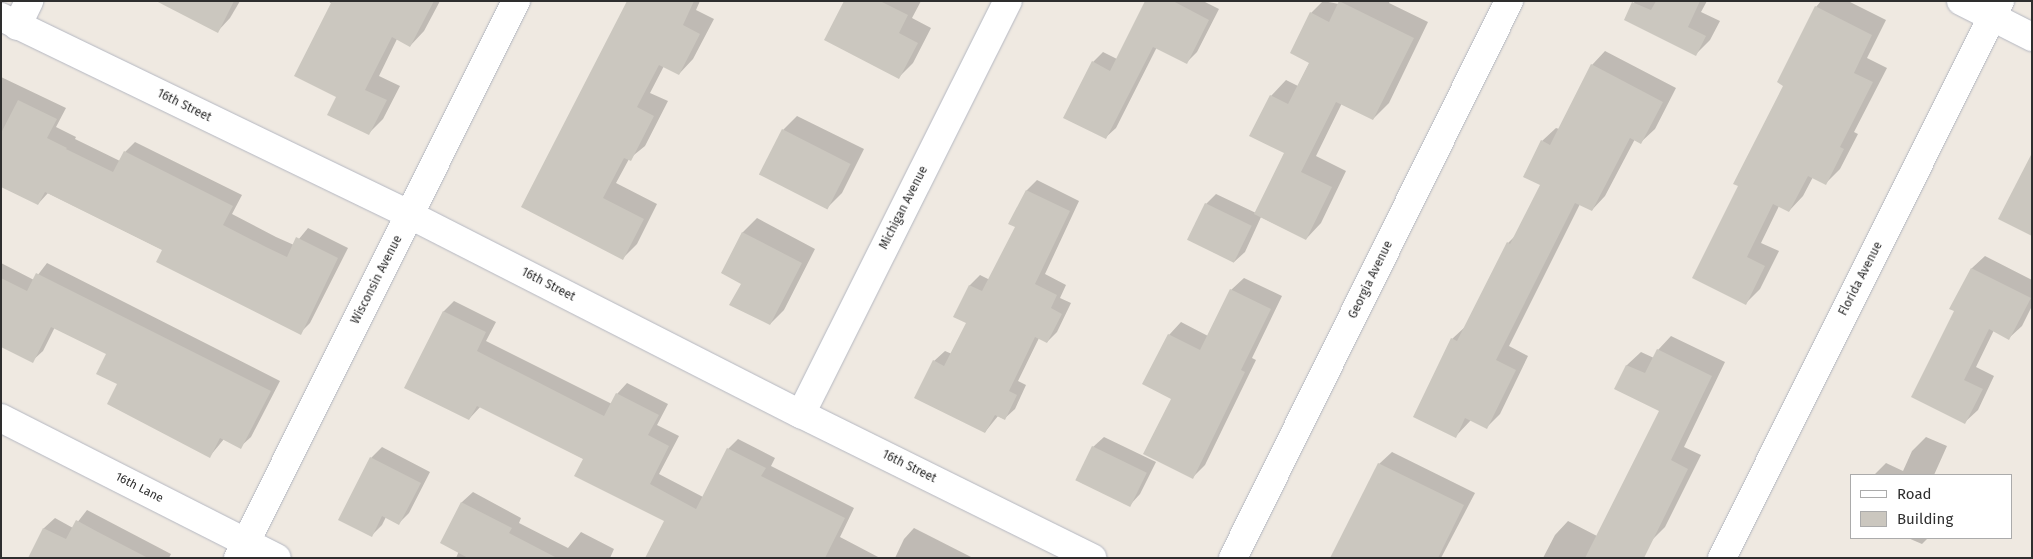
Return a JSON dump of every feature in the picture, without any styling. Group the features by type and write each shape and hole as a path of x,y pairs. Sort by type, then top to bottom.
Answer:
{"street":[{"path":"9,21 29,1"},
{"name":"Wisconsin Avenue","path":"242,550 516,1"},
{"name":"Michigan Avenue","path":"801,414 1008,1"},
{"name":"Georgia Avenue","path":"1234,558 1509,1"},
{"path":"1961,1 1996,9 2032,37"},
{"name":"Florida Avenue","path":"1722,558 1996,9"},
{"name":"16th Street","path":"9,21 410,215 801,414 1092,558"},
{"name":"16th Lane","path":"1,418 242,550 277,558"}],"building":[{"path":"156,1 234,1 218,33"},
{"path":"332,1 434,1 410,47 392,37 365,90 387,100 369,135 327,115 336,97 294,76"},
{"path":"627,1 694,1 683,25 700,34 679,75 659,65 637,107 654,116 631,161 624,158 603,198 644,219 623,260 521,207"},
{"path":"844,1 880,1 908,15 899,33 918,43 899,79 824,40"},
{"path":"1145,1 1173,1 1209,20 1187,64 1153,47 1106,139 1063,118 1092,61 1110,71"},
{"path":"1339,1 1414,38 1373,120 1336,102 1301,172 1332,187 1306,240 1254,214 1284,153 1249,136 1270,95 1288,104 1309,63 1290,53 1310,12 1329,22"},
{"path":"1656,1 1700,1 1688,27 1706,36 1696,56 1624,20 1632,2 1651,10"},
{"path":"1815,6 1872,35 1854,73 1873,82 1840,147 1844,149 1826,185 1808,176 1789,212 1773,204 1747,257 1765,266 1746,305 1692,278 1738,186 1733,184 1783,86 1777,82"},
{"path":"1591,64 1663,102 1641,144 1630,138 1592,211 1575,203 1496,360 1516,370 1487,429 1465,418 1456,438 1413,417 1451,338 1457,341 1507,242 1510,244 1540,185 1523,177 1541,140 1550,145"},
{"path":"18,100 57,119 47,138 66,149 113,172 124,151 233,206 223,225 266,247 287,257 296,237 338,258 301,335 156,262 162,250 45,192 38,205 1,187 1,133"},
{"path":"782,129 851,164 827,209 759,174"},
{"path":"2032,153 2032,236 1998,219"},
{"path":"1026,190 1070,211 1035,284 1057,295 1051,308 1062,314 1047,343 1035,337 1009,391 1017,395 1005,420 995,415 985,433 914,398 933,360 944,366 966,323 953,317 969,285 982,291 1015,227 1008,224"},
{"path":"1205,203 1252,226 1234,263 1187,240"},
{"path":"742,232 802,263 770,325 729,305 741,284 721,273"},
{"path":"1971,268 2031,298 2009,340 1989,329 1964,380 1983,389 1965,424 1911,397 1954,311 1949,309"},
{"path":"36,273 271,391 241,449 220,438 210,458 107,404 117,384 96,374 106,354 51,327 33,363 1,347 1,278 27,291"},
{"path":"1230,289 1271,309 1241,370 1245,372 1193,479 1143,454 1171,399 1142,384 1168,334 1200,350"},
{"path":"443,311 486,332 477,351 604,416 616,393 659,415 648,435 669,446 650,484 696,509 727,448 766,468 761,476 845,518 825,558 645,558 664,521 574,476 583,459 477,406 469,420 404,388"},
{"path":"1657,349 1712,376 1671,460 1688,469 1644,558 1585,558 1659,411 1614,389 1626,365 1645,373"},
{"path":"1092,446 1147,473 1130,507 1075,480"},
{"path":"370,457 421,483 399,525 382,516 372,537 338,520"},
{"path":"1378,463 1464,505 1438,558 1330,558"},
{"path":"461,502 512,528 509,533 557,558 468,558 440,543"},
{"path":"76,520 148,558 28,558 43,528 66,539"}]}
